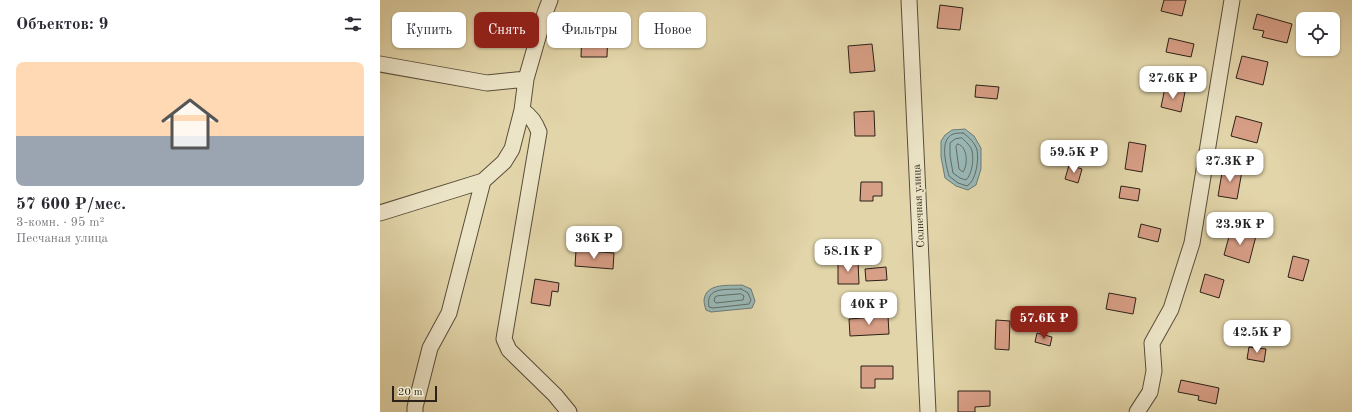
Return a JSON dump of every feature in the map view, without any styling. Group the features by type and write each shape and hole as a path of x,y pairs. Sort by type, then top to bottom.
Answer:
{"street":[{"path":"380,213 482,181 504,162 512,149 522,110 526,79 550,0"},
{"name":"Солнечная улица","path":"909,0 928,412"},
{"path":"1138,412 1150,392 1154,371 1152,343 1171,309 1192,243 1232,0"},
{"path":"380,64 487,83 526,79"},
{"path":"522,110 529,114 535,121 539,132 504,339 509,350 555,395 569,412"},
{"path":"415,412 430,348 448,313 482,181"}],"water":[{"path":"965,129 974,136 981,148 981,169 976,185 968,190 956,186 945,178 941,157 941,141 945,135 952,130"},
{"path":"725,285 742,285 751,289 755,301 752,308 711,312 706,310 704,300 709,290"}],"building":[{"path":"1164,0 1186,0 1182,16 1161,11"},
{"path":"940,5 963,8 960,30 937,28"},
{"path":"1257,14 1292,24 1287,43 1262,37 1264,31 1253,29"},
{"path":"1169,38 1194,44 1191,57 1166,52"},
{"path":"872,44 875,71 850,73 848,46"},
{"path":"581,48 607,48 607,57 581,57"},
{"path":"1242,56 1268,62 1263,85 1236,78"},
{"path":"976,85 999,87 997,99 975,97"},
{"path":"1165,88 1185,92 1181,112 1161,107"},
{"path":"874,111 875,136 855,136 854,112"},
{"path":"1236,116 1262,123 1257,143 1231,136"},
{"path":"1129,142 1146,145 1142,172 1125,169"},
{"path":"1069,165 1082,169 1078,183 1065,179"},
{"path":"1223,167 1242,171 1237,199 1218,196"},
{"path":"861,182 882,182 882,196 873,196 873,201 860,201"},
{"path":"1121,186 1140,189 1138,201 1119,198"},
{"path":"1141,224 1161,229 1158,242 1138,237"},
{"path":"1231,229 1256,236 1249,263 1224,255"},
{"path":"576,250 614,253 613,269 575,266"},
{"path":"1293,256 1309,260 1303,281 1288,277"},
{"path":"858,261 859,284 838,284 838,262"},
{"path":"886,267 887,280 866,281 865,269"},
{"path":"1205,274 1224,280 1219,298 1200,292"},
{"path":"535,279 559,283 558,292 552,291 550,306 531,303"},
{"path":"1109,293 1136,298 1133,314 1106,309"},
{"path":"888,316 889,334 850,336 849,319"},
{"path":"996,320 1010,321 1009,350 995,349"},
{"path":"1037,333 1052,337 1050,346 1035,342"},
{"path":"1249,347 1266,349 1264,362 1247,359"},
{"path":"861,366 893,366 893,379 875,379 875,388 861,388"},
{"path":"1181,380 1219,388 1216,404 1198,400 1199,396 1178,392"},
{"path":"958,391 990,391 990,406 975,407 975,412 958,412"}]}
